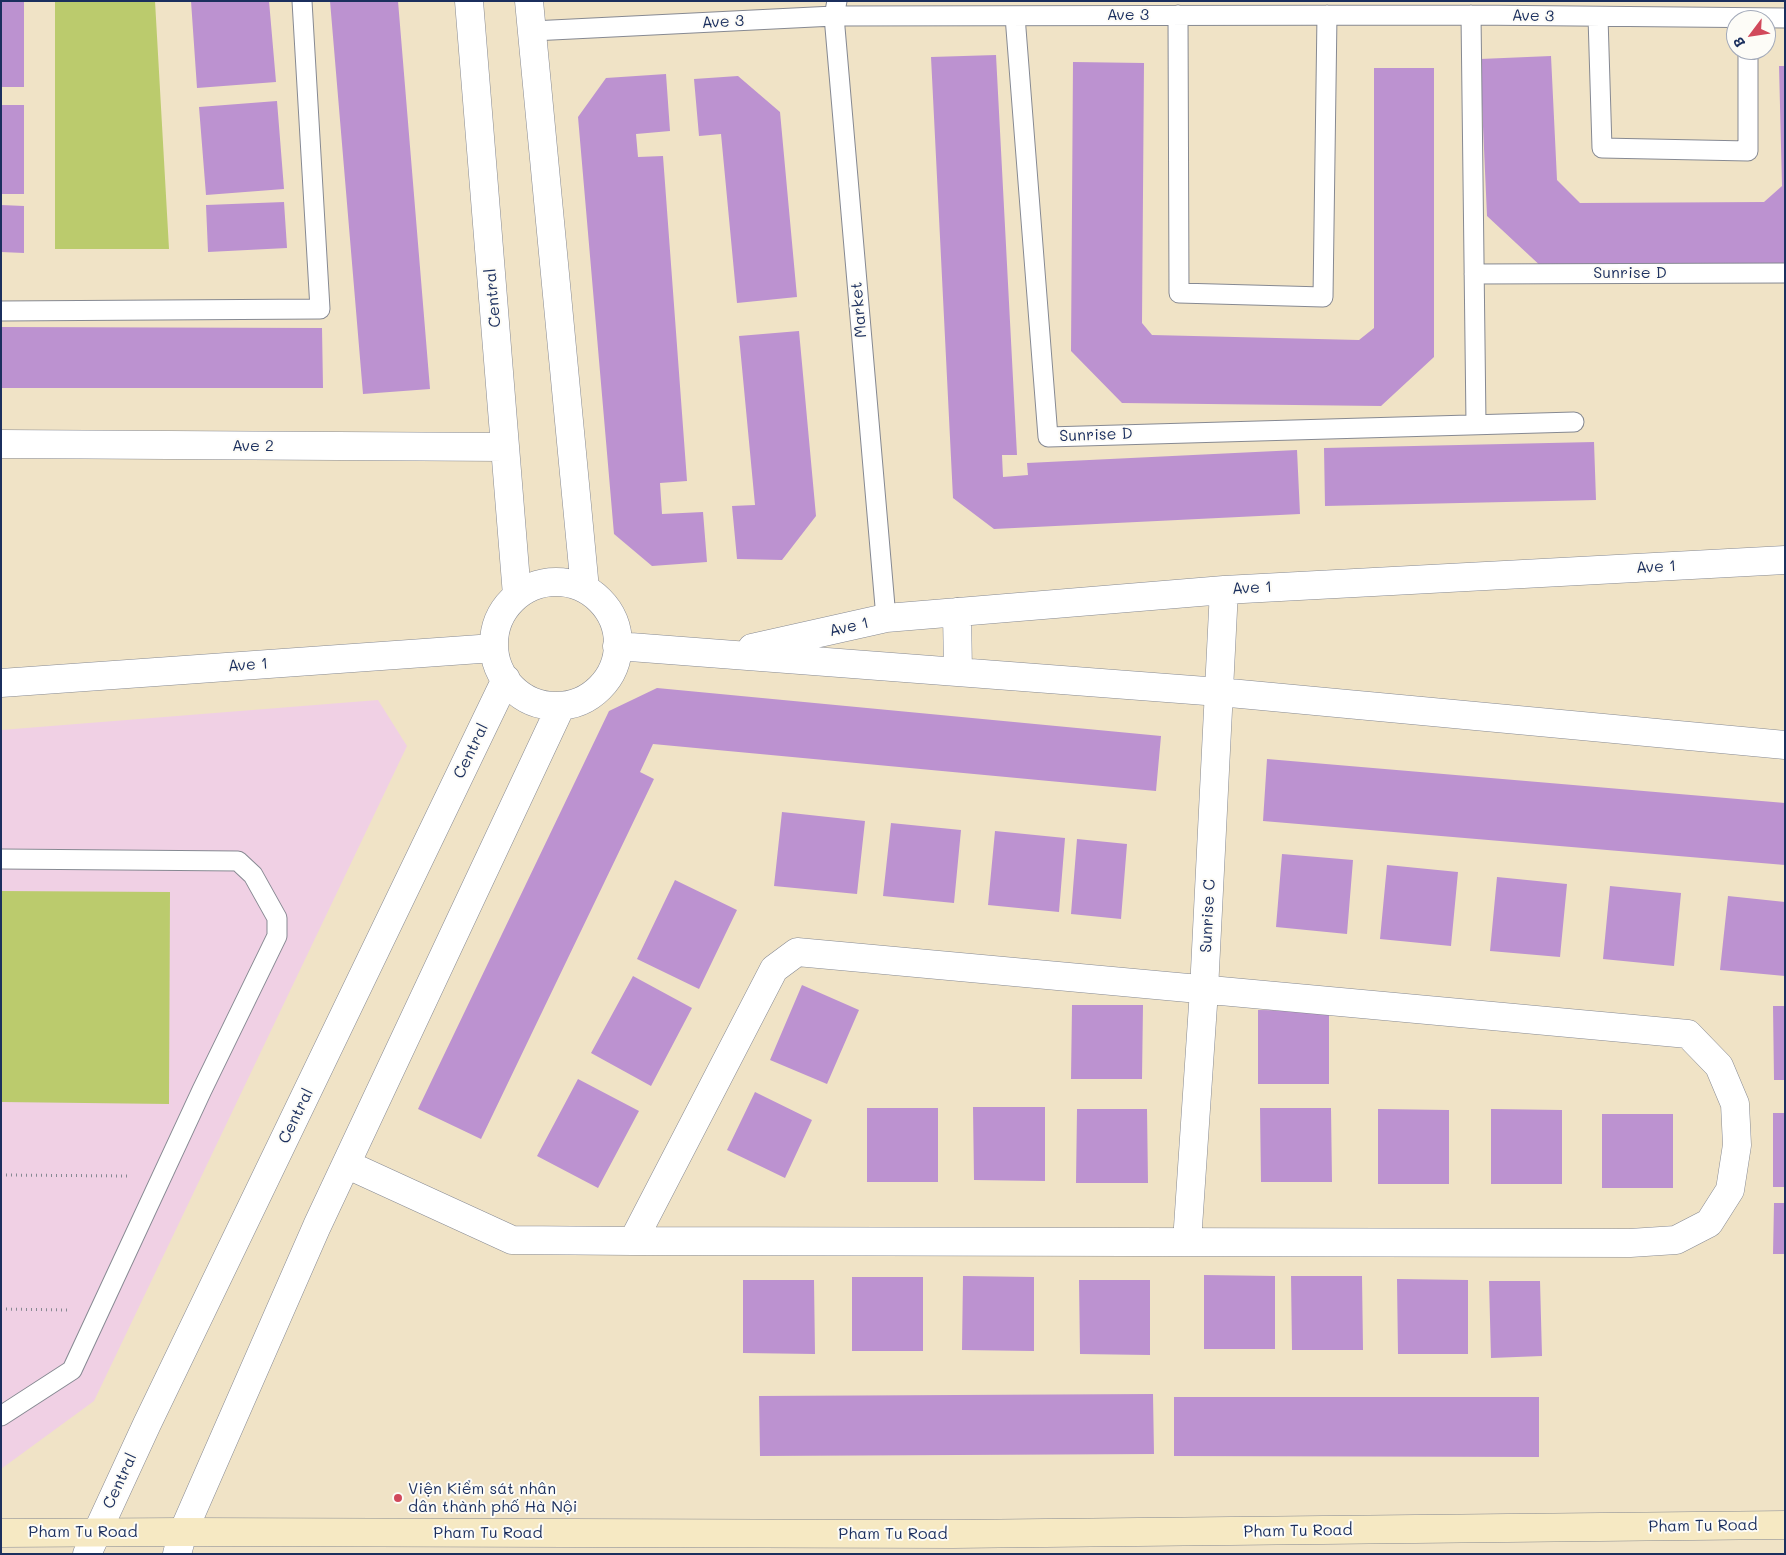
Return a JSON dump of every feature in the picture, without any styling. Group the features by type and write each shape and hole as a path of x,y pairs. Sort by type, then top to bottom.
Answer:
{"main road":[{"name":"Pham Tu Road","path":"1,1533 92,1543 180,1543 1785,1525"}],"street":[{"name":"Central","path":"469,1 517,595"},
{"path":"529,1 585,589"},
{"name":"Ave 2","path":"1,444 505,447"},
{"name":"Ave 1","path":"724,655 886,618 1224,590 1785,560"},
{"path":"557,582 585,589 596,597 610,613 618,633 618,654 611,675 597,691 580,702 561,706 542,705 523,697 506,679 499,667 494,648 496,628 504,610 517,595 536,585 557,582"},
{"name":"Sunrise C","path":"1187,1242 1204,990 1224,590"},
{"path":"957,612 958,672"},
{"name":"Ave 1","path":"617,646 1219,692 1785,745"},
{"name":"Ave 1","path":"1,683 494,648"},
{"name":"Central","path":"92,1543 147,1424 506,679"},
{"path":"180,1543 317,1226 561,706"},
{"path":"346,1164 512,1240 1630,1243 1676,1240 1709,1223 1730,1190 1737,1145 1735,1104 1719,1066 1688,1034 797,952 774,969 633,1240"}],"lane":[{"path":"1,311 320,309 302,1"},
{"name":"Ave 3","path":"532,31 835,9 1015,16 1471,15 1726,19"},
{"name":"Market","path":"835,9 886,618"},
{"path":"1178,15 1179,294 1323,297 1327,15"},
{"path":"1471,15 1476,424"},
{"name":"Sunrise D","path":"1015,16 1048,437 1574,422"},
{"path":"1598,17 1602,148 1748,151 1748,60"},
{"name":"Sunrise D","path":"1474,274 1785,273"},
{"path":"1,859 238,861 253,875 277,918 277,936 202,1090 72,1370 1,1416"}],"path":[{"path":"1,1175 162,1176"},
{"path":"1,1309 100,1310"}],"shaded area":[{"path":"378,700 407,746 94,1401 1,1469 1,730"}],"green space":[{"path":"55,1 155,1 169,249 55,249"},
{"path":"1,891 170,892 169,1104 1,1102"}],"building":[{"path":"1,1 24,1 24,87 1,87"},
{"path":"191,1 269,1 276,82 197,88"},
{"path":"330,1 398,1 430,389 363,394"},
{"path":"996,55 1017,455 1002,455 1003,477 1028,475 1027,463 1297,450 1300,514 994,529 953,498 931,57"},
{"path":"1551,56 1557,180 1580,203 1764,202 1782,186 1779,66 1785,66 1785,269 1545,270 1487,216 1480,59"},
{"path":"1073,62 1144,63 1142,323 1152,335 1359,340 1374,328 1374,68 1434,68 1434,357 1381,406 1122,403 1071,351"},
{"path":"666,74 670,131 636,134 638,157 663,156 687,481 660,483 662,514 703,512 707,562 652,566 614,534 578,117 606,78"},
{"path":"738,76 780,112 797,297 737,303 721,134 699,136 694,79"},
{"path":"277,101 284,189 206,195 199,107"},
{"path":"1,105 24,105 24,194 1,194"},
{"path":"284,202 287,248 208,252 206,205"},
{"path":"1,205 24,206 24,253 1,252"},
{"path":"1,327 322,328 323,388 1,388"},
{"path":"799,331 816,516 782,560 737,559 732,506 755,505 739,336"},
{"path":"1594,442 1596,500 1325,506 1324,448"},
{"path":"657,688 1161,736 1156,791 653,744 640,772 654,779 481,1139 418,1109 609,711"},
{"path":"1267,759 1785,803 1785,865 1263,821"},
{"path":"782,812 865,821 857,894 774,886"},
{"path":"891,823 961,830 954,903 883,896"},
{"path":"995,831 1065,838 1059,912 988,905"},
{"path":"1077,839 1127,844 1121,919 1071,914"},
{"path":"1282,854 1353,860 1347,934 1276,927"},
{"path":"1387,865 1458,872 1451,946 1380,939"},
{"path":"1497,877 1567,884 1560,957 1490,951"},
{"path":"675,880 737,910 699,989 637,959"},
{"path":"1610,886 1681,893 1674,966 1603,959"},
{"path":"1728,896 1785,902 1785,976 1720,970"},
{"path":"633,976 692,1008 651,1086 591,1053"},
{"path":"802,985 859,1010 827,1084 770,1060"},
{"path":"1072,1005 1143,1005 1142,1079 1071,1079"},
{"path":"1773,1006 1785,1006 1785,1080 1774,1080"},
{"path":"1258,1010 1329,1011 1329,1084 1258,1084"},
{"path":"578,1079 639,1111 598,1188 537,1156"},
{"path":"755,1092 812,1120 785,1178 727,1150"},
{"path":"973,1107 1045,1107 1045,1181 974,1180"},
{"path":"867,1108 938,1108 938,1182 867,1182"},
{"path":"1260,1108 1331,1108 1332,1182 1261,1182"},
{"path":"1077,1109 1147,1109 1148,1183 1076,1183"},
{"path":"1378,1109 1449,1110 1449,1184 1378,1184"},
{"path":"1491,1109 1562,1110 1562,1184 1491,1184"},
{"path":"1773,1113 1785,1113 1785,1187 1773,1187"},
{"path":"1602,1114 1673,1114 1673,1188 1602,1188"},
{"path":"1774,1203 1785,1203 1785,1254 1773,1254"},
{"path":"1204,1275 1275,1276 1275,1349 1204,1349"},
{"path":"963,1276 1034,1277 1034,1351 962,1350"},
{"path":"1291,1276 1362,1276 1363,1350 1292,1350"},
{"path":"852,1277 923,1277 923,1351 852,1351"},
{"path":"1397,1279 1468,1280 1468,1354 1398,1354"},
{"path":"743,1280 814,1280 815,1354 743,1353"},
{"path":"1079,1280 1150,1280 1150,1355 1080,1354"},
{"path":"1489,1281 1540,1281 1542,1356 1491,1358"},
{"path":"1153,1394 1154,1454 760,1456 759,1396"},
{"path":"1174,1397 1539,1397 1539,1457 1174,1456"}],"place":[{"name":"Viện Kiểm sát nhân dân thành phố Hà Nội","path":"398,1498"}]}
